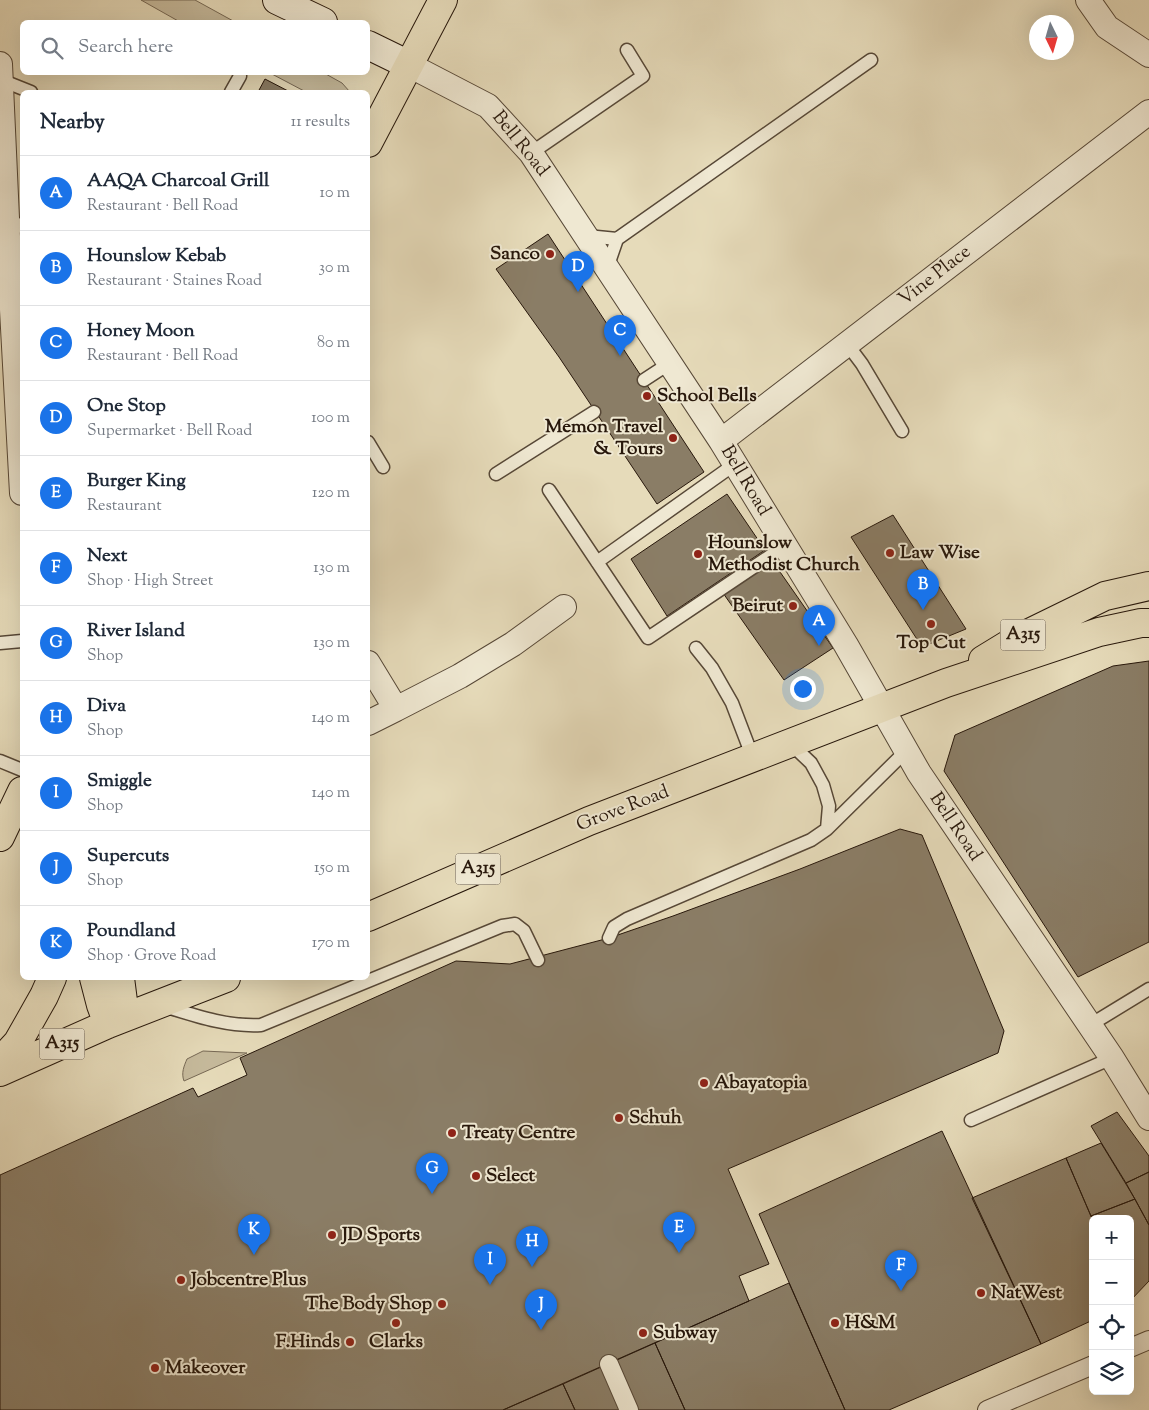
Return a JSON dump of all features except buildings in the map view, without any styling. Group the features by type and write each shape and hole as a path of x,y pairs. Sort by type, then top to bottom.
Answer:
{"main road":[{"path":"370,139 443,0"},
{"path":"283,1 319,20"},
{"path":"370,45 408,65"},
{"name":"A315","path":"946,683 1019,638 1105,596 1149,586"},
{"name":"A315","path":"881,709 946,683 1099,632 1149,623"},
{"name":"Grove Road","path":"370,916 589,821 881,709"},
{"path":"0,837 20,794"},
{"path":"0,1062 18,1042 51,980"},
{"path":"95,980 101,1005 116,1021"},
{"path":"116,1021 120,980"},
{"name":"A315","path":"0,1072 116,1021 221,980"}],"street":[{"path":"1088,0 1107,27 1149,56"},
{"name":"Bell Road","path":"408,65 488,106 531,153 721,441 846,645 906,752 1112,1058 1149,1118"},
{"path":"1,72 15,223 20,394 10,437 20,483"},
{"name":"Vine Place","path":"721,441 1149,112"},
{"path":"1105,596 1149,578"},
{"path":"370,721 396,710 468,671 513,644 564,607"},
{"path":"370,666 396,710"},
{"path":"1134,1346 1149,1340"},
{"path":"609,1364 629,1410"},
{"path":"987,1410 1089,1367"}],"lane":[{"path":"531,153 643,76 627,50"},
{"path":"608,268 617,239 871,60"},
{"path":"1,72 29,90"},
{"path":"232,90 240,76"},
{"path":"587,236 617,239"},
{"path":"846,344 862,364 902,431"},
{"path":"644,380 670,363"},
{"path":"496,474 594,412"},
{"path":"370,445 383,467"},
{"path":"597,562 735,464"},
{"path":"549,490 648,638 785,546"},
{"path":"0,643 20,641"},
{"path":"696,648 712,668 732,703 753,758"},
{"path":"790,744 811,762 823,785 829,806 827,829"},
{"path":"609,938 614,927 627,919 811,840 827,829 906,752"},
{"path":"0,761 20,769"},
{"path":"159,1005 226,1023 243,1026 262,1025 502,926 514,924 524,931 538,960"},
{"path":"1090,1025 1148,991"},
{"path":"971,1120 1112,1058"}],"shaded area":[{"path":"141,0 195,0 231,20 176,20"},
{"path":"274,75 328,75 342,83 348,90 302,90"},
{"path":"203,1051 247,1053 184,1081 183,1072 187,1059"}],"place":[{"name":"Sanco","path":"550,254"},
{"name":"One Stop","path":"578,292"},
{"name":"Honey Moon","path":"620,356"},
{"name":"School Bells","path":"647,396"},
{"name":"Memon Travel & Tours","path":"673,438"},
{"name":"Law Wise","path":"890,553"},
{"name":"Hounslow Methodist Church","path":"698,554"},
{"name":"Beirut","path":"793,606"},
{"name":"Hounslow Kebab","path":"923,610"},
{"name":"Top Cut","path":"931,624"},
{"name":"AAQA Charcoal Grill","path":"819,646"},
{"name":"Abayatopia","path":"704,1083"},
{"name":"Schuh","path":"619,1118"},
{"name":"Treaty Centre","path":"452,1133"},
{"name":"Select","path":"476,1176"},
{"name":"River Island","path":"432,1194"},
{"name":"JD Sports","path":"332,1235"},
{"name":"Burger King","path":"679,1253"},
{"name":"Poundland","path":"254,1255"},
{"name":"Diva","path":"532,1267"},
{"name":"Jobcentre Plus","path":"181,1280"},
{"name":"Smiggle","path":"490,1285"},
{"name":"Next","path":"901,1291"},
{"name":"NatWest","path":"981,1293"},
{"name":"The Body Shop","path":"442,1304"},
{"name":"Clarks","path":"396,1323"},
{"name":"H&M","path":"835,1323"},
{"name":"Supercuts","path":"541,1330"},
{"name":"Subway","path":"643,1333"},
{"name":"F.Hinds","path":"350,1342"},
{"name":"Makeover","path":"155,1368"}]}
